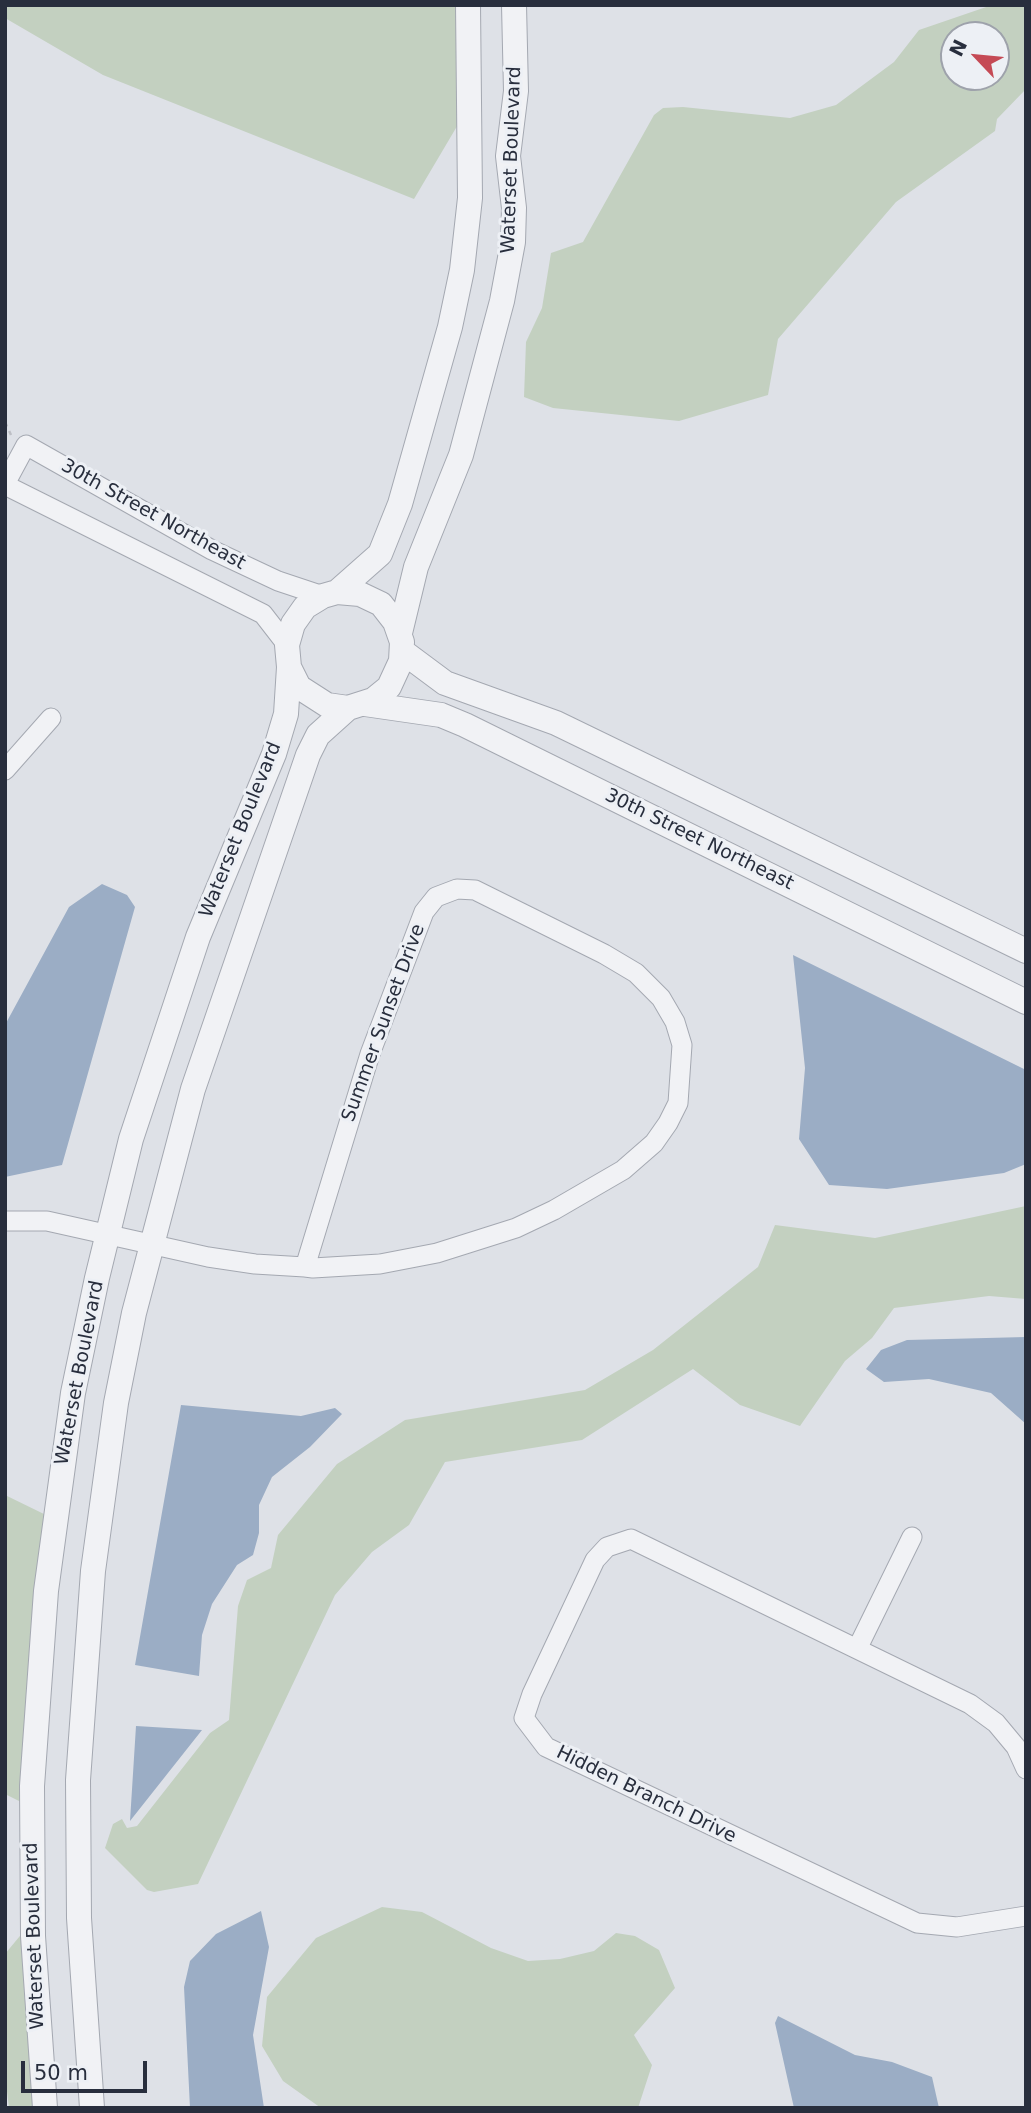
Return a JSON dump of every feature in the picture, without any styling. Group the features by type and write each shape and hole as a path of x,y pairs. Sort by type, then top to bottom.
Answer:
{"street":[{"path":"401,642 398,670 388,687 356,706 327,705 307,695 288,656 298,615 372,564 390,535 450,327 462,270 470,198 468,5"},
{"name":"Waterset Boulevard","path":"401,642 416,566 461,455 505,289 514,219 508,156 516,91 514,5"},
{"name":"30th Street Northeast","path":"288,656 263,614 5,485 26,445 212,550 278,581 330,594"},
{"path":"330,594 360,594 381,604 401,642 446,683 556,723 1026,951"},
{"name":"Waterset Boulevard","path":"45,2108 37,2023 32,1861 39,1676 49,1566 70,1418 108,1232 131,1139 177,993 274,754 286,714 288,656"},
{"name":"30th Street Northeast","path":"356,706 441,715 1026,1002"},
{"name":"Waterset Boulevard","path":"92,2108 79,1918 78,1780 93,1570 116,1403 151,1244 193,1089 308,755 318,735 356,706"},
{"path":"5,770 51,718"},
{"name":"Summer Sunset Drive","path":"5,1221 47,1221 108,1232 208,1257 304,1267 380,1264 437,1253 516,1228 574,1199 622,1170 654,1143 678,1103 682,1045 675,1022 661,998 636,973 604,954 475,890 457,889 436,897 424,912 370,1054 304,1267"},
{"path":"858,1647 912,1536"},
{"name":"Hidden Branch Drive","path":"1026,1769 1016,1747 996,1723 970,1704 858,1647 631,1539 618,1541 595,1560 532,1694 524,1718 545,1747 917,1923 957,1927 1026,1916"}],"path":[{"path":"5,422 8,429"}],"green space":[{"path":"5,5 466,5 469,106 414,199 103,75 5,18"},
{"path":"992,5 1026,5 1026,89 997,119 995,131 896,202 778,339 768,395 679,421 553,408 524,397 526,342 542,308 551,253 583,242 654,115 663,108 683,107 790,118 836,105 894,62 919,30 940,23 940,91 1010,91 1010,21 945,21"},
{"path":"1026,1206 1026,1299 989,1296 894,1308 872,1338 845,1361 800,1426 740,1405 693,1369 582,1440 445,1462 409,1525 372,1552 335,1595 198,1884 154,1892 147,1890 105,1848 113,1824 122,1819 127,1828 137,1826 210,1733 229,1720 238,1606 247,1580 271,1568 278,1535 337,1464 405,1420 585,1390 653,1350 758,1267 775,1225 875,1238"},
{"path":"5,1495 46,1515 23,1803 5,1794"},
{"path":"382,1907 422,1912 491,1948 528,1961 560,1959 594,1951 616,1933 635,1936 659,1950 675,1988 634,2035 652,2065 638,2108 321,2108 283,2081 262,2046 267,1997 316,1938"},
{"path":"24,1931 35,2108 9,2108 5,2075 5,1954"}],"water":[{"path":"102,884 127,895 135,907 62,1165 5,1177 5,1025 69,907"},
{"path":"793,955 1026,1070 1026,1164 1004,1173 887,1189 829,1185 799,1139 805,1068"},
{"path":"1026,1337 1026,1424 991,1393 929,1379 884,1382 866,1369 881,1350 907,1340"},
{"path":"181,1405 301,1416 335,1408 342,1414 310,1447 272,1477 259,1505 259,1533 253,1555 237,1565 212,1604 202,1635 199,1676 135,1665"},
{"path":"136,1726 202,1730 130,1821"},
{"path":"261,1911 269,1947 253,2035 264,2108 190,2108 184,1987 190,1961 216,1934"},
{"path":"778,2016 855,2055 892,2062 932,2077 939,2108 794,2108 775,2023"}]}
